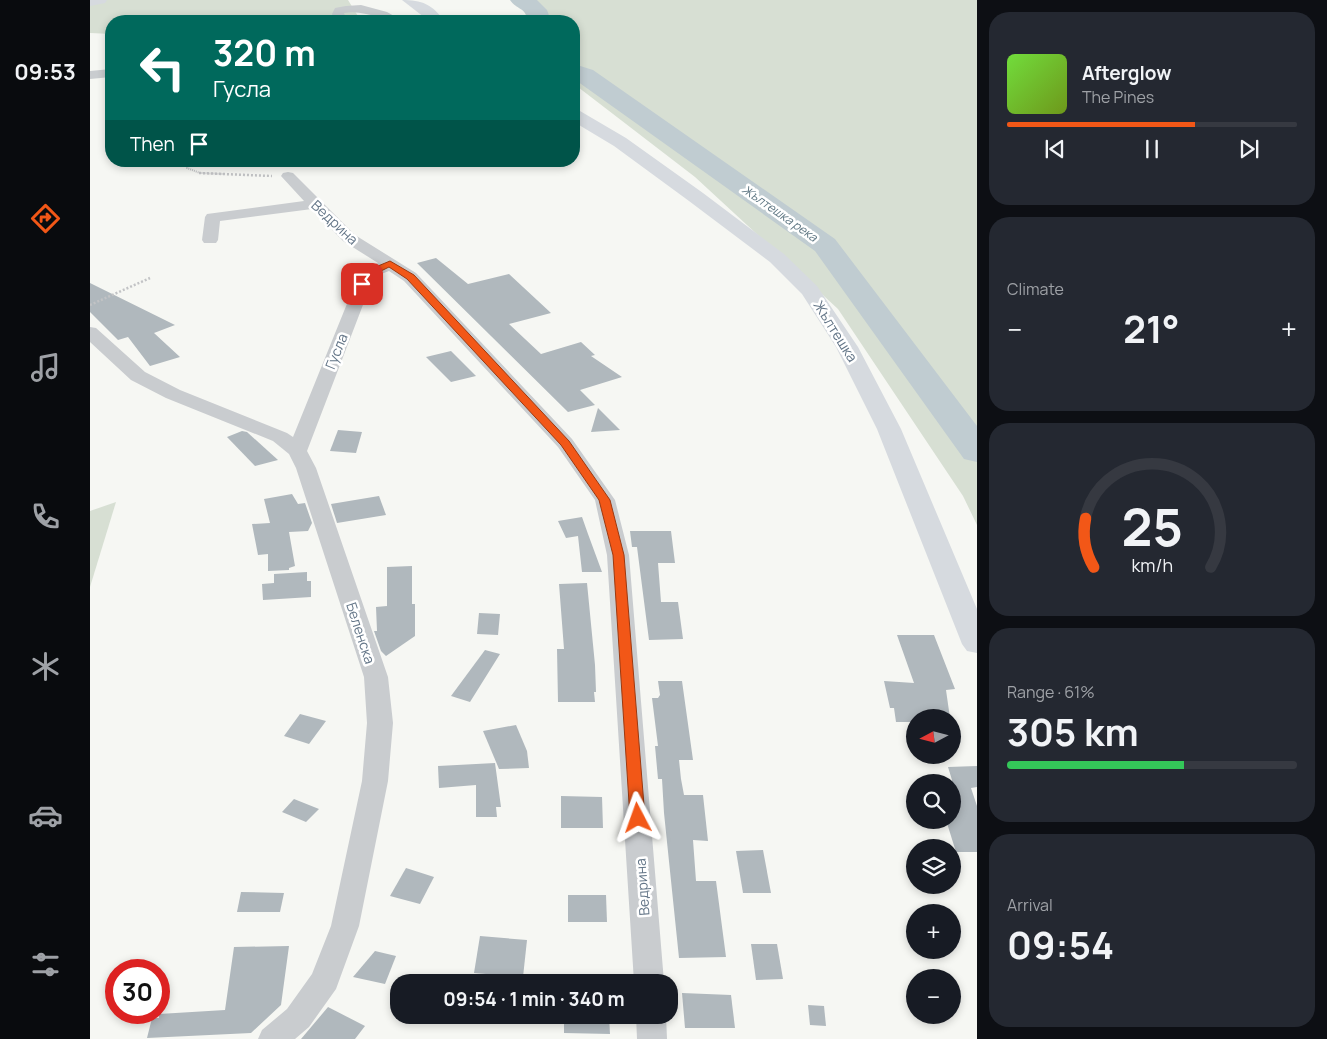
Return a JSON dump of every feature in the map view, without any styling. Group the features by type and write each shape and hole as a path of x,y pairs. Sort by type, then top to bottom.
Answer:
{"main road":[{"path":"90,2 100,0"},
{"path":"408,0 431,15"},
{"name":"Жълтешка","path":"580,119 620,142 696,197 777,258 810,290 847,347 889,429 977,644"}],"street":[{"path":"338,15 339,11 352,8 368,9 382,15"},
{"path":"90,74 105,74"},
{"name":"Ведрина","path":"288,176 349,238 410,277 565,443 605,500 618,555 648,974"},
{"path":"210,240 213,217 315,204"},
{"name":"Гусла","path":"297,451 362,284 370,273 390,264"},
{"name":"Беленска","path":"90,332 138,376 173,394 280,437 297,451 306,468 376,677 380,723 375,782 345,926 325,980 298,1018 274,1039"},
{"path":"651,1024 652,1039"}],"path":[{"path":"188,167 200,174 248,177 288,176"},
{"path":"90,305 150,278"}],"shaded area":[{"path":"90,0 348,0 357,15 105,15 105,34 90,33"},
{"path":"520,0 977,0 977,525 963,496 838,309 695,177 580,89 580,15 526,15"},
{"path":"116,502 90,587 90,511"}],"building":[{"path":"436,258 468,284 509,274 551,313 509,324 541,354 581,342 595,355 591,356 622,377 580,390 595,405 568,412 417,263"},
{"path":"90,283 175,325 154,333 180,357 150,366 128,337 118,340 90,312"},
{"path":"451,351 476,376 451,382 426,357"},
{"path":"598,408 620,430 591,432"},
{"path":"338,430 362,432 356,453 330,451"},
{"path":"242,431 247,432 278,460 255,466 227,437"},
{"path":"292,494 298,504 305,503 312,523 308,531 289,532 295,566 289,568 289,570 268,571 268,554 258,555 252,524 270,523 264,499"},
{"path":"379,496 386,515 337,523 331,504"},
{"path":"582,517 602,572 582,572 578,536 566,538 558,521"},
{"path":"630,531 671,531 675,563 658,563 661,602 678,602 683,639 649,640 637,547 632,547"},
{"path":"412,566 412,604 415,604 415,636 386,656 381,651 374,631 377,631 376,607 387,606 387,567"},
{"path":"307,572 307,581 311,581 311,597 263,600 262,584 274,583 274,574"},
{"path":"587,583 595,665 595,702 558,702 557,649 564,649 559,584"},
{"path":"479,613 500,614 498,635 477,634"},
{"path":"897,635 934,635 955,689 946,690 949,709 906,709 906,722 896,722 894,708 890,708 884,681 914,683"},
{"path":"485,650 500,654 470,702 451,696"},
{"path":"658,681 682,681 693,760 679,760 681,779 684,795 703,795 708,841 693,840 696,881 716,881 726,957 679,958 662,779 658,779 655,746 658,746 652,698 658,698 660,695"},
{"path":"300,714 326,721 309,744 284,736"},
{"path":"516,725 527,751 529,768 499,769 483,731"},
{"path":"495,763 501,807 496,807 497,817 476,817 476,785 439,788 438,766"},
{"path":"977,766 977,787 971,788 977,806 977,852 961,852 961,839 952,839 949,829 961,829 961,774 950,774 948,767"},
{"path":"561,796 602,797 603,828 561,828"},
{"path":"294,799 319,809 306,822 282,812"},
{"path":"763,850 771,893 743,893 736,851"},
{"path":"406,868 434,877 420,904 390,896"},
{"path":"241,892 284,893 280,912 237,912"},
{"path":"568,895 606,895 607,922 568,922"},
{"path":"480,936 527,940 523,974 474,973"},
{"path":"751,944 777,944 783,979 756,980"},
{"path":"289,946 281,1005 251,1033 147,1038 150,1024 170,1024 170,1013 225,1010 234,947"},
{"path":"375,951 396,956 385,984 353,977"},
{"path":"682,993 731,995 735,1028 685,1028"},
{"path":"808,1005 824,1006 826,1026 810,1025"},
{"path":"328,1007 365,1026 355,1039 301,1039"},
{"path":"564,1024 609,1024 610,1034 564,1033"}],"waterway":[{"name":"Жълтешка река","path":"521,0 534,8 538,15"},
{"name":"Жълтешка река","path":"580,73 825,245 977,451"}],"route":[{"path":"362,284 370,273 377,268 390,264 410,277 565,443 605,500 618,555 638,818"}]}
